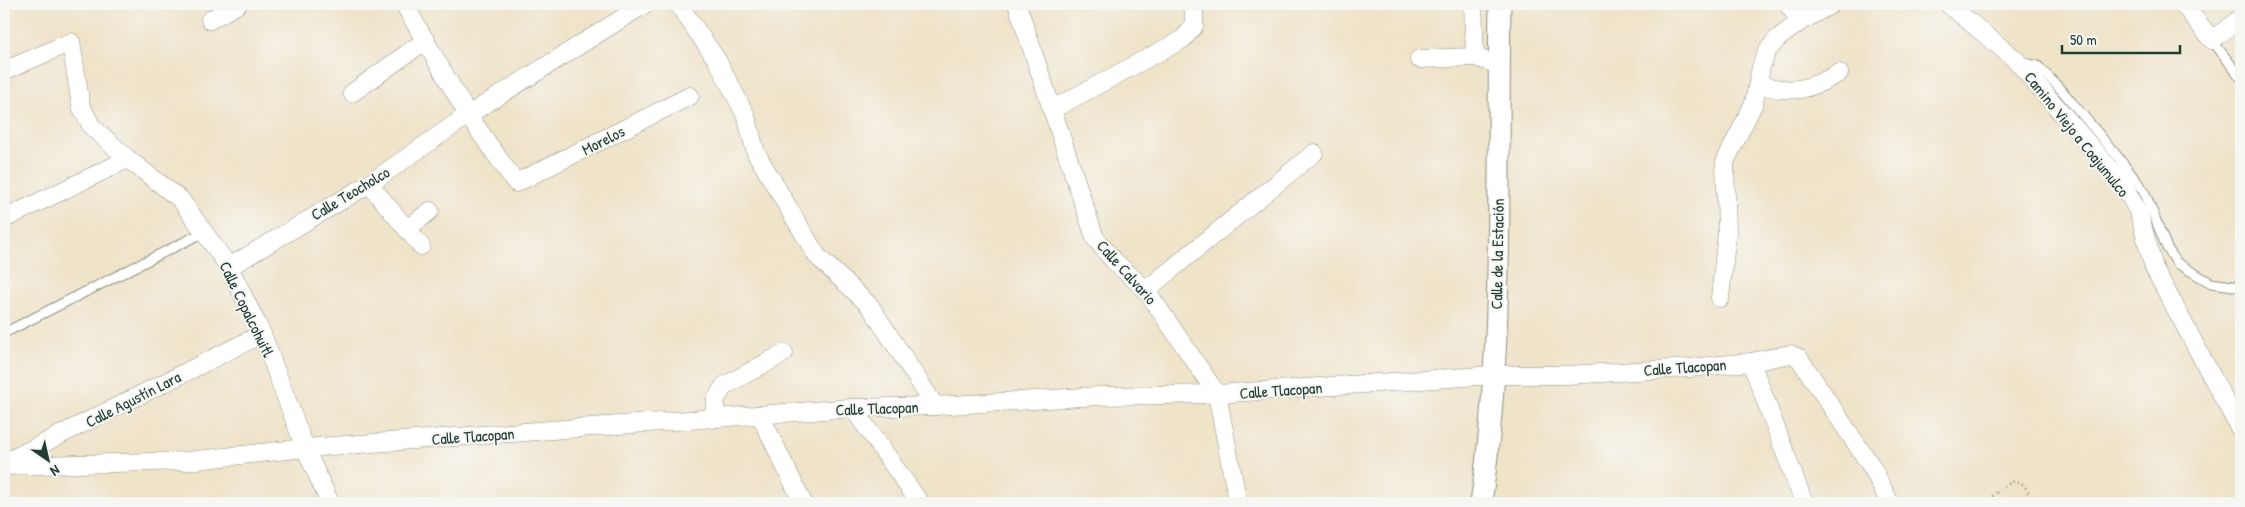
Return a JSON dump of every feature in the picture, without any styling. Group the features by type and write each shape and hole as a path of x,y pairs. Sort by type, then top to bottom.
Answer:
{"street":[{"path":"210,20 238,4"},
{"path":"404,4 468,115"},
{"name":"Calle Teocholco","path":"229,267 369,184 468,115 645,4"},
{"path":"678,4 717,60 746,116 756,153 817,256 870,306 935,406"},
{"name":"Calle Calvario","path":"1017,4 1095,238 1114,261 1146,290 1217,394 1237,503"},
{"path":"1053,109 1183,39 1194,26 1194,4"},
{"path":"1473,4 1475,57"},
{"name":"Calle de la Estación","path":"1481,503 1488,450 1498,293 1500,4"},
{"path":"1788,4 1800,22"},
{"path":"1720,298 1727,232 1725,162 1754,103 1767,51 1777,39 1800,22 1832,4"},
{"name":"Camino Viejo a Coajumulco","path":"1948,4 2016,60 2123,184 2139,213 2154,268 2241,431"},
{"path":"2183,4 2212,40 2241,18"},
{"path":"352,93 426,40"},
{"name":"Calle Copalcohuitl","path":"4,71 71,42 81,106 92,127 128,159 181,200 229,267 262,334 305,448 330,503"},
{"path":"1419,59 1475,57 1499,65"},
{"path":"1758,84 1780,90 1802,89 1819,84 1839,73"},
{"name":"Morelos","path":"468,115 516,183 690,96"},
{"path":"1146,290 1314,153"},
{"path":"4,219 128,159"},
{"path":"369,184 421,246"},
{"path":"407,228 430,211"},
{"name":"Calle Agustín Lara","path":"4,465 262,334"},
{"path":"714,418 716,399 724,386 784,353"},
{"name":"Calle Tlacopan","path":"4,465 188,461 305,448 852,408 935,406 1099,396 1217,394 1494,375 1566,375 1689,368 1750,362 1790,354 1799,358 1844,422 1878,477 1890,503"},
{"name":"Calle Tlacopan","path":"1750,362 1804,503"},
{"path":"852,408 920,503"},
{"path":"760,415 803,503"}],"lane":[{"path":"2212,40 2241,78"},
{"path":"2016,60 2038,66 2064,93 2118,157 2144,191 2167,248 2177,263 2211,282 2241,287"},
{"path":"4,333 204,232"}],"path":[{"path":"1985,503 2003,487 2014,481 2023,484 2034,503"}]}
